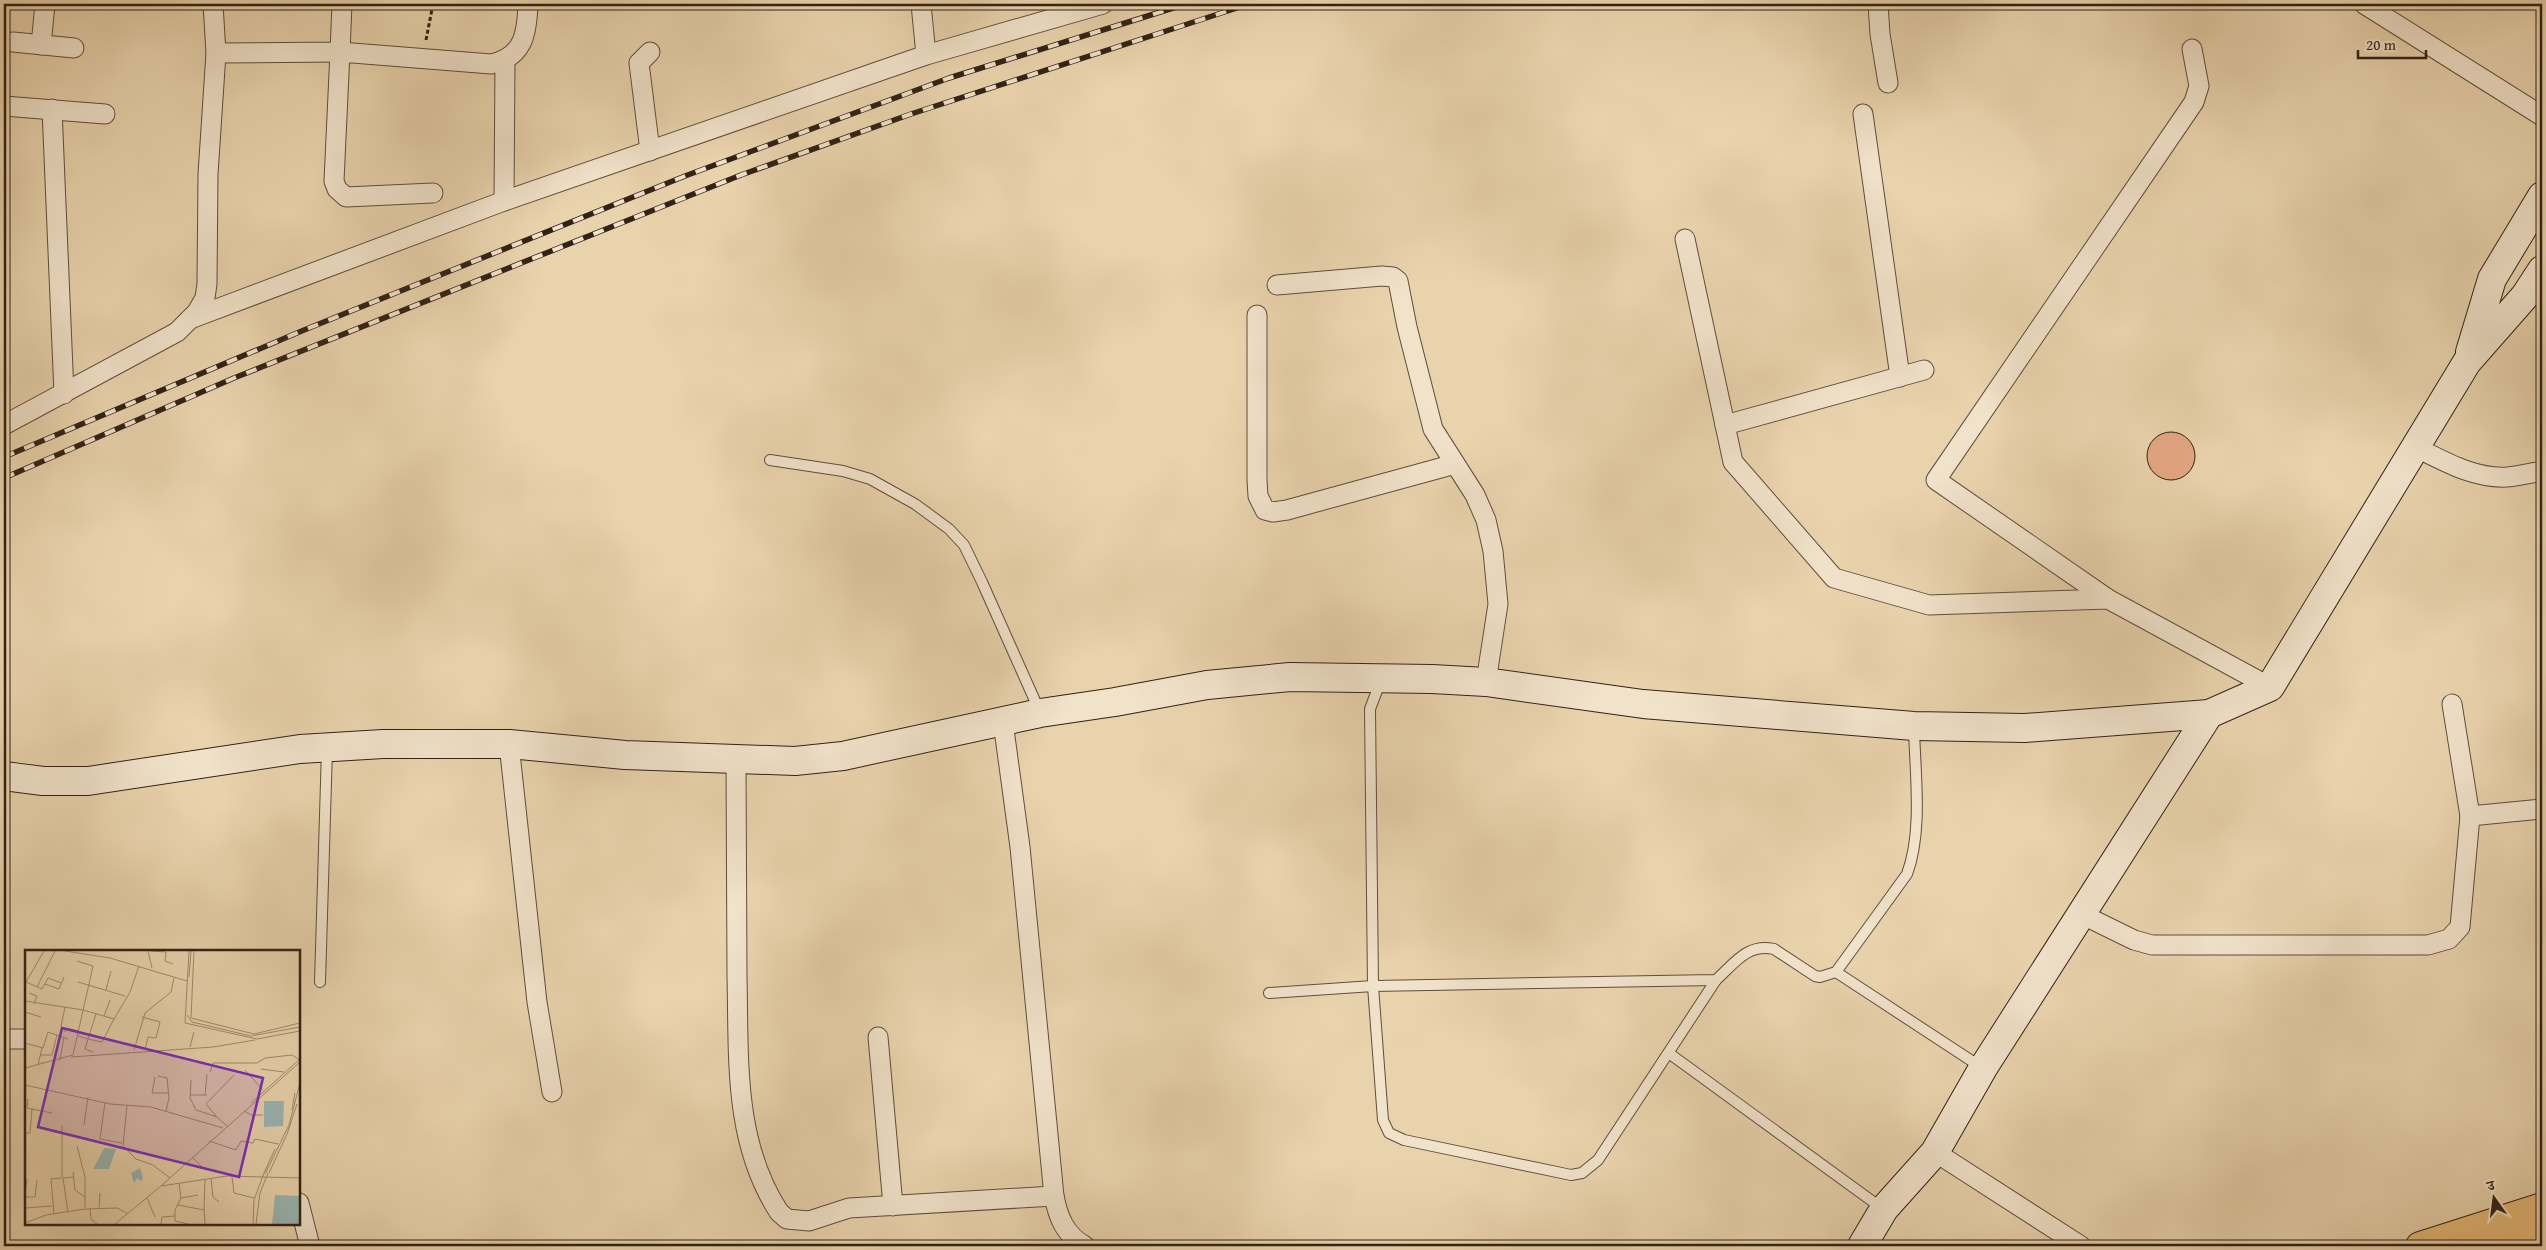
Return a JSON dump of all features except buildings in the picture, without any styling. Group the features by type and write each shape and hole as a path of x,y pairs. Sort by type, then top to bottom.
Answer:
{"highway":[{"path":"2420,1246 2542,1207"},
{"path":"2492,1246 2542,1231"}],"street":[{"path":"41,45 45,4"},
{"path":"4,425 177,332 190,320 204,298 207,284 208,174 216,53 213,4"},
{"path":"342,4 334,181 337,189 346,197 433,192"},
{"path":"216,53 340,52 422,57 491,64 505,61 516,52 527,30 528,4"},
{"path":"921,4 926,55"},
{"path":"190,320 504,201 1050,11 1103,4"},
{"path":"1878,4 1880,34 1888,83"},
{"path":"2364,4 2542,116"},
{"path":"13,42 74,48"},
{"path":"2192,49 2199,86 2194,102 1936,480 2108,599 2270,687"},
{"path":"650,52 640,63 650,150"},
{"path":"504,201 505,61"},
{"path":"4,106 105,114"},
{"path":"52,109 64,394"},
{"path":"1863,114 1900,377"},
{"path":"2467,362 2492,278 2542,196"},
{"path":"1685,240 1734,462 1834,578 1928,605 2108,599"},
{"path":"4,776 43,781 88,781 216,760 383,744 509,744 625,755 736,761 772,762 819,759 1040,713 1252,680 1290,677 1486,682 1643,704 1914,726 2025,728 2209,714 2270,687 2467,362 2525,296 2542,270"},
{"path":"1277,285 1382,276 1393,277 1398,281 1407,327 1433,429 1486,520 1493,551 1498,604 1486,682"},
{"path":"1258,315 1257,480 1258,496 1265,510 1273,512 1287,510 1455,464"},
{"path":"1725,425 1924,370"},
{"path":"2415,448 2470,473 2508,477 2542,471"},
{"path":"2081,914 2134,940 2152,945 2428,945 2449,939 2460,927 2470,816 2452,704"},
{"path":"1862,1246 1884,1209 1935,1152 1983,1068 2209,714"},
{"path":"1003,722 1020,846 1054,1196 1058,1216 1063,1226 1086,1246"},
{"path":"509,744 537,1002 552,1092"},
{"path":"736,761 740,1089 749,1147 773,1203 787,1219 809,1221 848,1208 1054,1196"},
{"path":"2470,816 2542,808"},
{"path":"878,1037 893,1206"},
{"path":"4,1039 25,1039"},
{"path":"1935,1152 2081,1246"},
{"path":"300,1207 310,1246"}],"lane":[{"path":"770,460 843,471 870,479 914,504 949,530 964,545 1040,713"},
{"path":"1382,679 1370,709 1373,986 1383,1120 1388,1133 1404,1140 1571,1175 1582,1173 1598,1160 1670,1054 1716,980 1753,948 1774,949 1815,976 1820,977 1836,972 1906,874 1913,856 1916,837 1914,726"},
{"path":"320,982 327,748"},
{"path":"1836,972 1983,1068"},
{"path":"1270,993 1373,986 1716,980"},
{"path":"1670,1054 1884,1209"}],"path":[{"path":"422,57 433,4"}],"railway":[{"path":"4,457 304,330 685,176 949,78 1186,4"},
{"path":"4,478 234,378 741,175 911,114 1249,4"}]}
